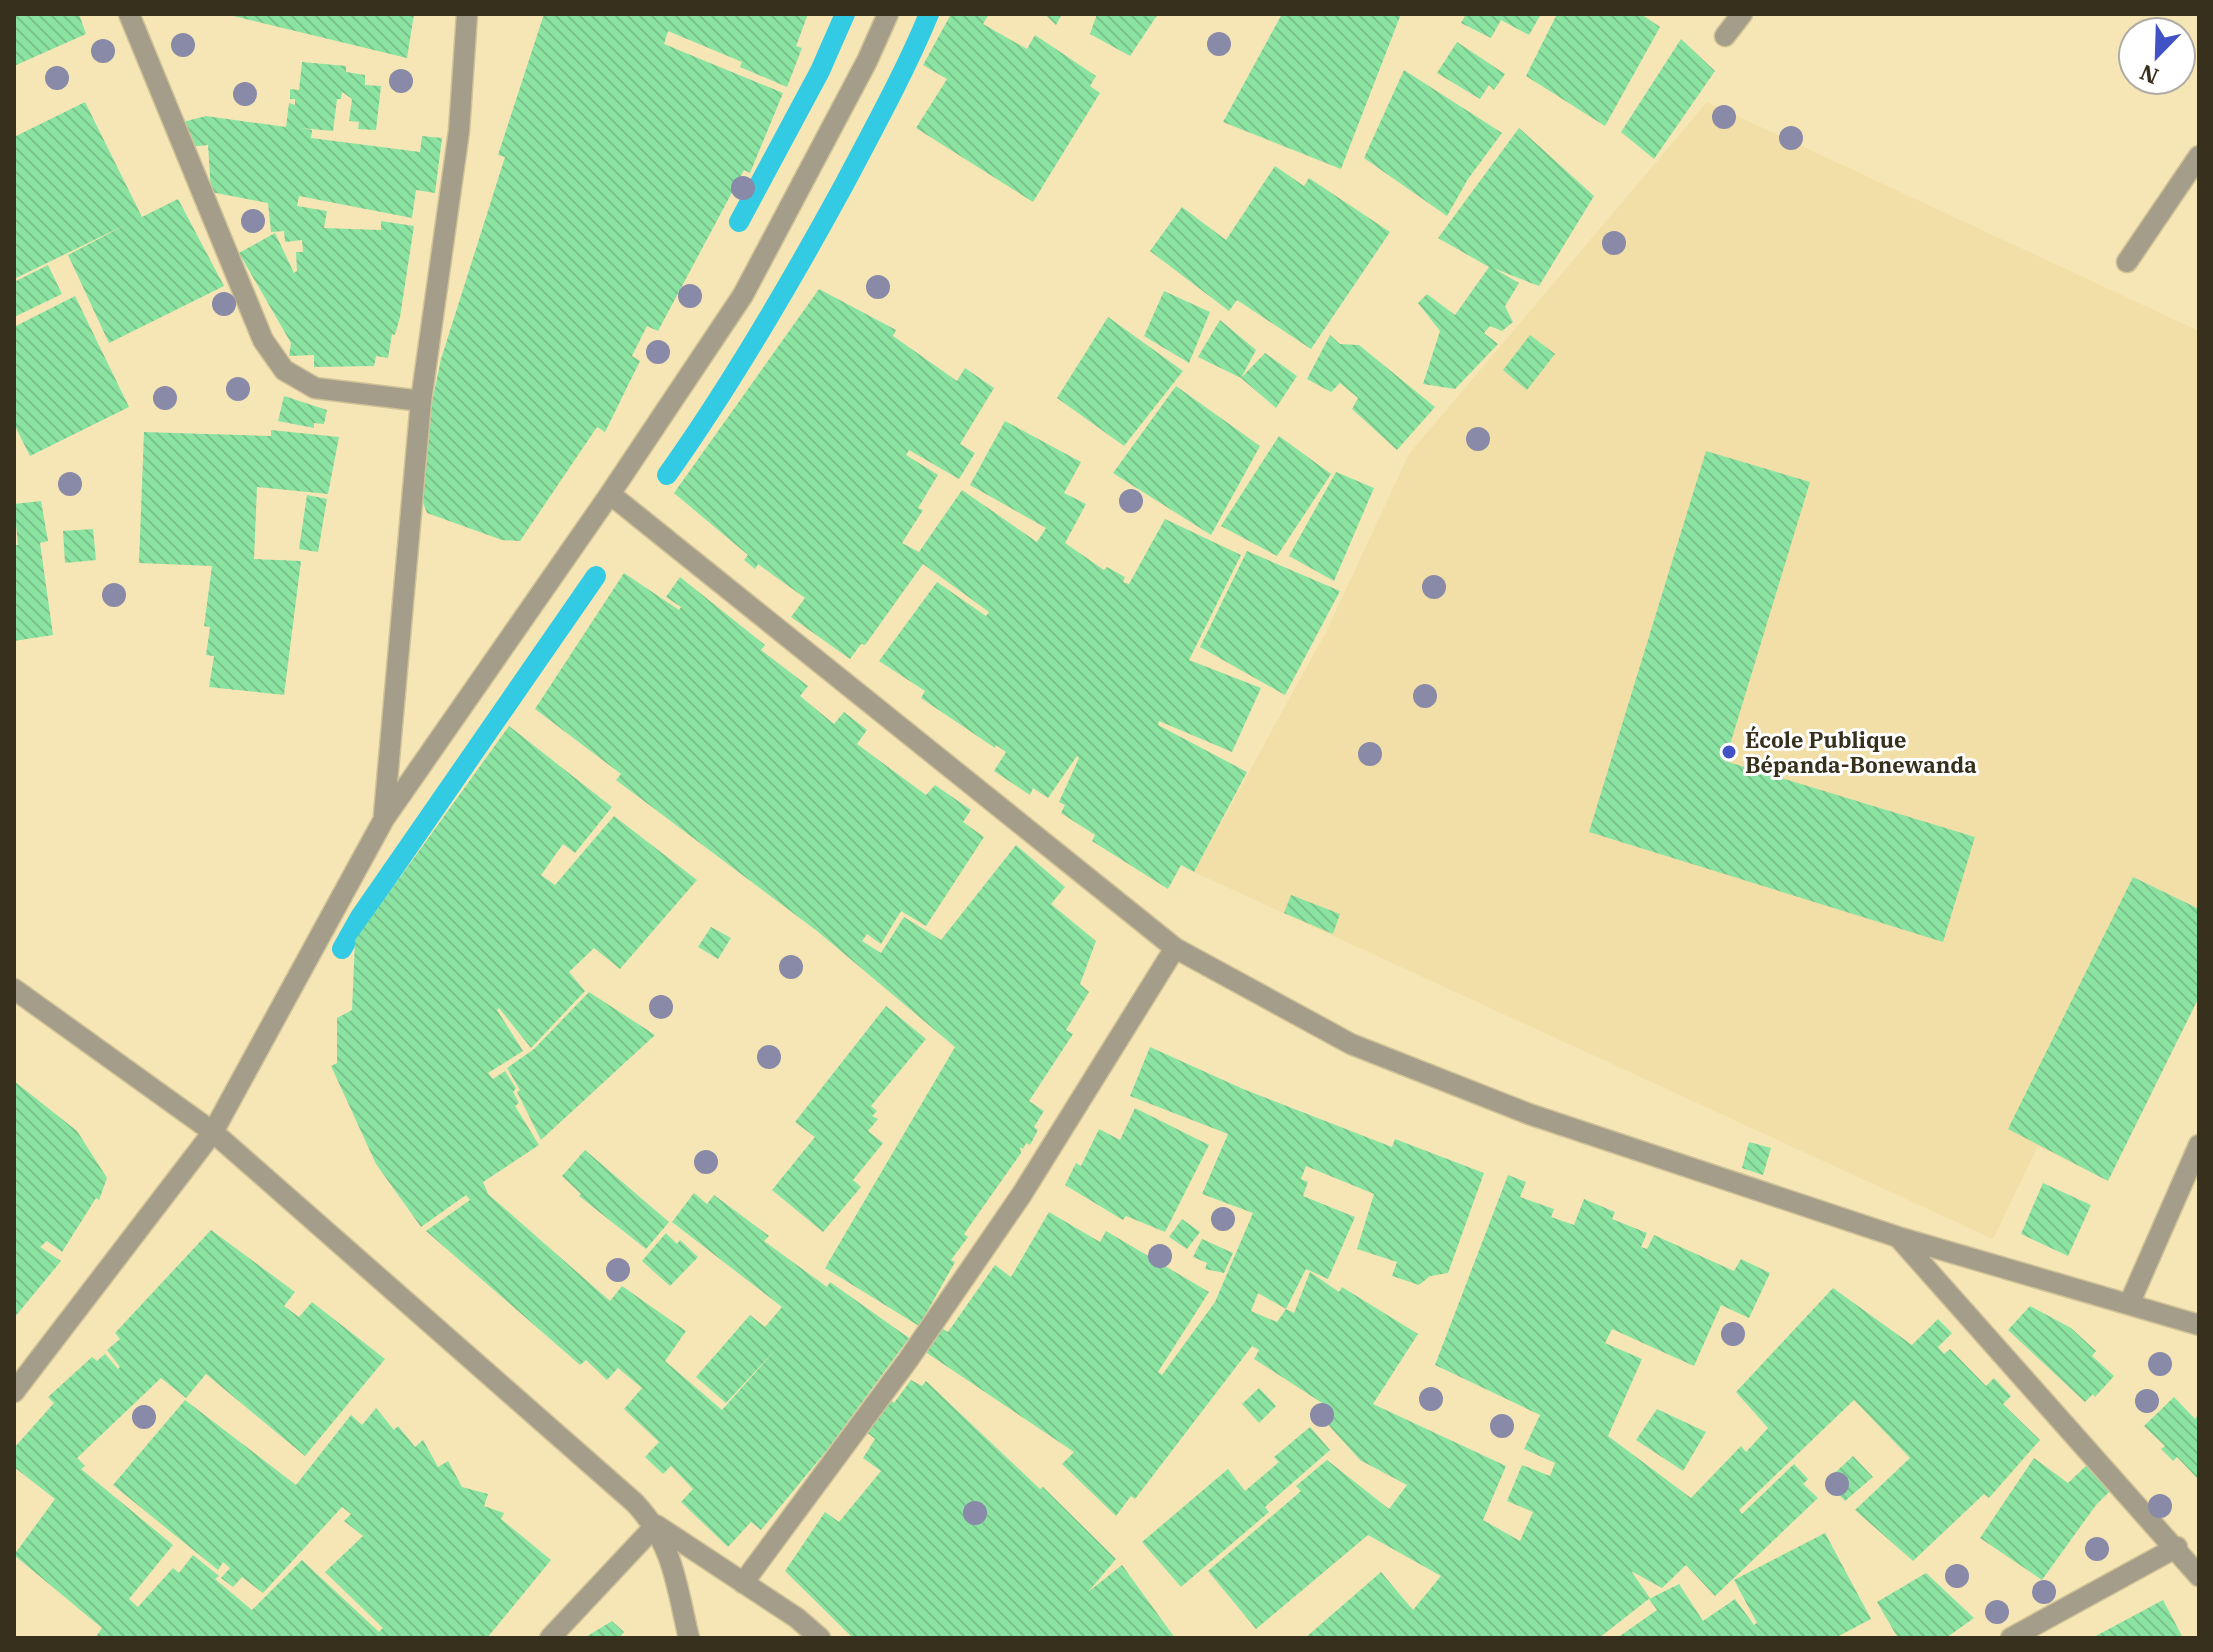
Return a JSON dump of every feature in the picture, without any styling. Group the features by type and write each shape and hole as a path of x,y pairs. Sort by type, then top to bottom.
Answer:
{"street":[{"path":"129,14 263,340 284,370 315,388 421,401"},
{"path":"384,819 421,401 459,131 467,14"},
{"path":"14,1392 213,1132 384,819 610,494 743,295 867,61 888,14"},
{"path":"1725,36 1742,14"},
{"path":"2127,262 2199,156"},
{"path":"610,494 1175,948 1351,1044 1529,1114 1898,1237 2130,1302 2199,1325"},
{"path":"743,1583 908,1360 1022,1194 1175,948"},
{"path":"14,989 213,1132 623,1492 656,1525 820,1638"},
{"path":"2130,1302 2199,1145"},
{"path":"1898,1237 2177,1547 2199,1576"},
{"path":"550,1638 656,1525"},
{"path":"656,1525 670,1555 689,1638"},
{"path":"2011,1638 2177,1547"}],"shaded area":[{"name":"École Publique Bépanda-Bonewanda","path":"1707,102 2199,331 2199,997 2108,1181 2038,1146 1993,1239 1194,872 1326,632 1409,454"}],"building":[{"path":"14,14 79,14 86,34 14,66"},
{"path":"225,14 414,14 407,58"},
{"path":"544,14 808,14 796,46 802,48 787,87 740,67 742,62 668,31 664,44 783,93 750,173 744,170 658,331 647,326 632,356 640,361 605,432 597,427 520,541 502,540 427,513 420,495 420,460 441,359 505,157 498,155"},
{"path":"951,14 989,14 983,24 1027,49 1035,35 1096,76 1090,86 1100,93 1033,202 916,128 947,79 923,65"},
{"path":"1045,14 1062,14 1056,25"},
{"path":"1097,14 1158,14 1130,56 1090,34"},
{"path":"1282,14 1401,14 1341,169 1223,122"},
{"path":"1466,14 1541,14 1529,35 1501,20 1491,38 1461,23"},
{"path":"1557,14 1641,14 1660,27 1605,126 1526,76"},
{"path":"1681,39 1715,71 1654,159 1621,132"},
{"path":"1457,42 1505,74 1494,90 1489,85 1480,99 1437,73"},
{"path":"302,62 346,66 346,72 365,75 365,85 381,86 376,130 358,129 359,122 349,121 352,99 342,92 341,99 337,99 333,131 301,128 312,130 311,138 420,152 422,136 442,138 435,193 416,190 412,218 299,196 297,206 327,211 324,228 381,230 381,221 414,226 395,335 392,334 388,358 376,356 374,366 314,367 314,355 289,356 291,343 239,253 275,233 294,273 297,271 296,252 303,252 302,240 285,242 284,231 271,232 268,203 211,192 208,145 190,147 179,123 206,116 286,127 289,103 295,105 295,99 290,99 290,89 299,90"},
{"path":"1404,70 1502,133 1468,179 1447,216 1364,158"},
{"path":"85,102 142,217 178,199 224,286 109,343 68,255 125,225 14,279 14,137"},
{"path":"1519,128 1594,196 1539,286 1493,268 1519,283 1505,306 1513,322 1502,331 1490,326 1484,333 1498,344 1455,389 1423,384 1440,331 1418,303 1427,294 1455,315 1489,267 1438,238"},
{"path":"1275,166 1304,186 1309,178 1390,232 1311,349 1237,300 1229,311 1150,251 1182,207 1226,240"},
{"path":"48,265 62,294 14,317 14,282"},
{"path":"819,289 896,330 893,336 957,381 965,368 994,388 960,444 975,453 959,479 909,450 906,455 938,475 918,508 923,510 902,543 919,552 962,490 1037,542 1046,528 970,485 1005,421 1081,462 1064,493 1086,504 1065,543 1104,570 1107,567 1125,577 1123,582 1129,584 1165,519 1241,555 1189,660 1261,688 1232,752 1159,721 1158,725 1247,772 1194,872 1181,865 1168,889 1092,841 1095,835 1061,813 1065,805 1059,802 1079,758 1077,756 1048,798 1033,788 1030,795 994,771 1006,752 996,745 995,748 921,698 925,691 879,661 937,582 986,616 989,612 923,564 865,645 861,644 850,659 791,617 805,598 758,564 755,569 744,560 748,555 674,493"},
{"path":"1164,291 1210,312 1189,363 1144,336"},
{"path":"75,296 129,407 30,456 14,424 14,327"},
{"path":"1108,317 1183,371 1124,446 1057,398"},
{"path":"1220,320 1256,350 1241,378 1198,357"},
{"path":"1330,335 1340,344 1359,345 1435,407 1397,450 1352,409 1358,398 1340,383 1331,392 1307,379"},
{"path":"1530,335 1555,354 1527,390 1503,370"},
{"path":"1265,353 1297,376 1276,408 1241,378"},
{"path":"1176,386 1260,446 1211,535 1113,473"},
{"path":"284,396 327,410 324,424 314,423 314,428 278,421"},
{"path":"271,430 339,437 328,494 257,487 254,559 301,561 284,695 209,687 214,656 206,655 210,627 204,626 212,566 139,563 144,432 271,436"},
{"path":"1279,436 1331,474 1277,556 1221,526"},
{"path":"1706,451 1810,482 1725,761 1975,837 1943,942 1589,832"},
{"path":"1336,472 1374,488 1334,581 1289,556"},
{"path":"307,495 327,499 318,552 299,549"},
{"path":"41,501 48,541 40,543 53,635 14,641 14,545 18,545 14,504"},
{"path":"93,529 96,560 65,563 63,531"},
{"path":"1247,551 1340,591 1285,695 1200,647"},
{"path":"624,573 679,610 681,607 666,597 680,577 765,645 761,650 808,686 800,696 834,724 844,712 867,730 857,744 926,795 935,785 971,810 963,822 984,837 926,926 901,911 881,944 867,934 862,941 881,953 904,917 941,940 1016,845 1065,887 1051,904 1096,941 1080,984 1089,992 1066,1030 1073,1034 1029,1101 1044,1111 1034,1127 1038,1130 1030,1145 1026,1143 1023,1149 1020,1147 1021,1153 964,1234 968,1237 951,1260 955,1262 919,1326 825,1268 955,1047 817,931 616,780 621,774 535,709"},
{"path":"509,726 612,807 575,853 563,844 541,875 555,885 614,816 697,880 620,969 594,948 569,972 585,991 531,1048 499,1008 497,1010 523,1051 488,1073 493,1079 505,1071 516,1088 513,1092 519,1103 515,1106 539,1145 483,1182 488,1194 610,1301 622,1286 686,1331 665,1361 722,1410 777,1348 726,1403 696,1377 750,1315 765,1327 782,1307 672,1222 694,1193 707,1204 714,1195 769,1236 764,1241 827,1287 830,1282 909,1338 827,1450 761,1530 751,1522 728,1547 681,1502 693,1489 671,1466 663,1474 645,1457 659,1442 624,1409 642,1388 618,1368 607,1380 586,1360 580,1365 426,1231 470,1200 466,1195 421,1227 376,1164 331,1066 337,1063 337,1018 352,1010 355,940"},
{"path":"2133,877 2199,909 2199,997 2108,1181 2008,1129"},
{"path":"1291,895 1340,914 1333,934 1284,913"},
{"path":"711,927 731,938 718,959 698,947"},
{"path":"589,992 655,1035 541,1140 507,1068 534,1049"},
{"path":"886,1006 926,1039 871,1106 877,1111 872,1116 878,1119 868,1131 883,1143 853,1180 861,1187 823,1232 772,1190 815,1137 795,1122"},
{"path":"1150,1047 1243,1089 1392,1147 1395,1139 1484,1173 1448,1273 1430,1276 1419,1285 1392,1276 1397,1262 1357,1249 1374,1194 1306,1166 1301,1179 1308,1182 1303,1196 1355,1217 1328,1279 1306,1269 1286,1309 1294,1313 1310,1272 1339,1292 1342,1287 1418,1334 1373,1404 1506,1466 1483,1520 1520,1541 1533,1512 1507,1501 1522,1465 1550,1476 1555,1463 1524,1449 1540,1415 1435,1365 1508,1175 1526,1182 1520,1197 1554,1209 1551,1217 1574,1225 1584,1199 1615,1212 1612,1219 1647,1233 1641,1247 1647,1249 1654,1235 1734,1271 1741,1259 1770,1273 1749,1318 1721,1305 1694,1366 1612,1329 1605,1343 1642,1359 1608,1436 1691,1498 1741,1446 1746,1452 1768,1428 1736,1392 1833,1288 1912,1345 1938,1319 1952,1333 1938,1347 1944,1354 1950,1349 1986,1386 1994,1378 2011,1396 2003,1404 2040,1440 1989,1498 1984,1494 1913,1561 1855,1510 1910,1458 1854,1400 1739,1510 1742,1514 1794,1464 1808,1479 1803,1484 1818,1498 1715,1596 1686,1565 1662,1588 1631,1571 1650,1598 1599,1638 1305,1638 1381,1572 1413,1610 1441,1576 1368,1535 1256,1629 1208,1571 1301,1491 1296,1486 1327,1460 1389,1509 1407,1485 1360,1460 1323,1419 1333,1410 1254,1359 1259,1350 1252,1346 1135,1499 1131,1496 1116,1516 1062,1464 1074,1452 924,1351 941,1328 948,1332 995,1265 1011,1277 1049,1212 1100,1242 1106,1231 1209,1292 1158,1372 1162,1375 1215,1302 1253,1213 1202,1194 1228,1134 1130,1096","holes":["1258,1293 1286,1309 1277,1322 1251,1311"]},
{"path":"14,1081 77,1131 107,1178 99,1200 96,1198 62,1252 47,1241 40,1247 61,1261 14,1318"},
{"path":"1135,1108 1209,1145 1165,1232 1126,1216 1123,1220 1065,1185 1076,1163 1081,1166 1099,1129 1120,1140"},
{"path":"1749,1142 1771,1148 1763,1175 1742,1168"},
{"path":"585,1150 669,1222 646,1249 579,1196 581,1194 562,1176"},
{"path":"2043,1183 2091,1205 2068,1256 2021,1234"},
{"path":"1182,1219 1200,1232 1187,1249 1169,1237"},
{"path":"211,1230 295,1292 284,1306 299,1317 312,1302 385,1359 305,1456 206,1374 186,1398 161,1378 77,1458 85,1466 81,1469 173,1545 129,1599 138,1607 173,1568 179,1573 193,1555 219,1576 215,1579 252,1610 302,1560 379,1632 383,1628 325,1572 363,1536 344,1521 351,1514 342,1507 263,1593 242,1577 233,1587 221,1578 230,1568 223,1562 218,1570 113,1485 185,1400 296,1485 351,1415 362,1425 376,1408 394,1430 398,1426 415,1447 423,1440 438,1467 448,1461 462,1487 488,1494 484,1506 504,1513 501,1519 551,1560 487,1638 95,1638 102,1628 14,1555 55,1499 14,1467 14,1448 54,1403 48,1397 92,1357 97,1361 105,1354 118,1369 120,1367 107,1350 120,1339 115,1333"},
{"path":"666,1233 677,1244 680,1240 698,1257 670,1286 642,1261"},
{"path":"1202,1239 1233,1253 1224,1273 1205,1269 1207,1263 1193,1257"},
{"path":"2030,1306 2071,1328 2096,1351 2092,1356 2114,1376 2095,1397 2093,1394 2085,1402 2008,1330"},
{"path":"911,1380 922,1386 926,1381 1040,1489 1043,1487 1116,1559 1088,1592 1122,1565 1175,1638 853,1638 785,1571 825,1512 839,1522 881,1471 863,1458 875,1439 865,1431 888,1398 894,1403"},
{"path":"1259,1388 1276,1406 1259,1423 1242,1404"},
{"path":"2174,1397 2195,1419 2199,1414 2199,1480 2177,1457 2173,1461 2161,1449 2165,1446 2144,1426"},
{"path":"1657,1409 1706,1432 1683,1471 1636,1440"},
{"path":"1310,1427 1330,1450 1265,1507 1269,1512 1181,1587 1142,1542 1228,1469 1245,1491 1279,1462 1274,1457"},
{"path":"1853,1456 1873,1477 1845,1501 1826,1481"},
{"path":"2034,1458 2068,1483 2087,1465 2114,1487 2096,1505 2042,1580 1980,1538"},
{"path":"1825,1533 1871,1619 1835,1638 1617,1638 1657,1610 1649,1599 1679,1584 1703,1621 1735,1599 1754,1625 1757,1623 1734,1580"},
{"path":"1926,1573 1974,1618 1946,1638 1898,1638 1877,1602"},
{"path":"2163,1600 2183,1638 2092,1638"},
{"path":"612,1621 624,1632 619,1638 584,1638"}],"waterway":[{"path":"739,222 820,71 845,14"},
{"path":"667,475 738,368 803,258 889,100 929,14"},
{"path":"342,949 360,917 596,576"}],"place":[{"name":"École Publique Bépanda-Bonewanda","path":"1729,752"}]}
